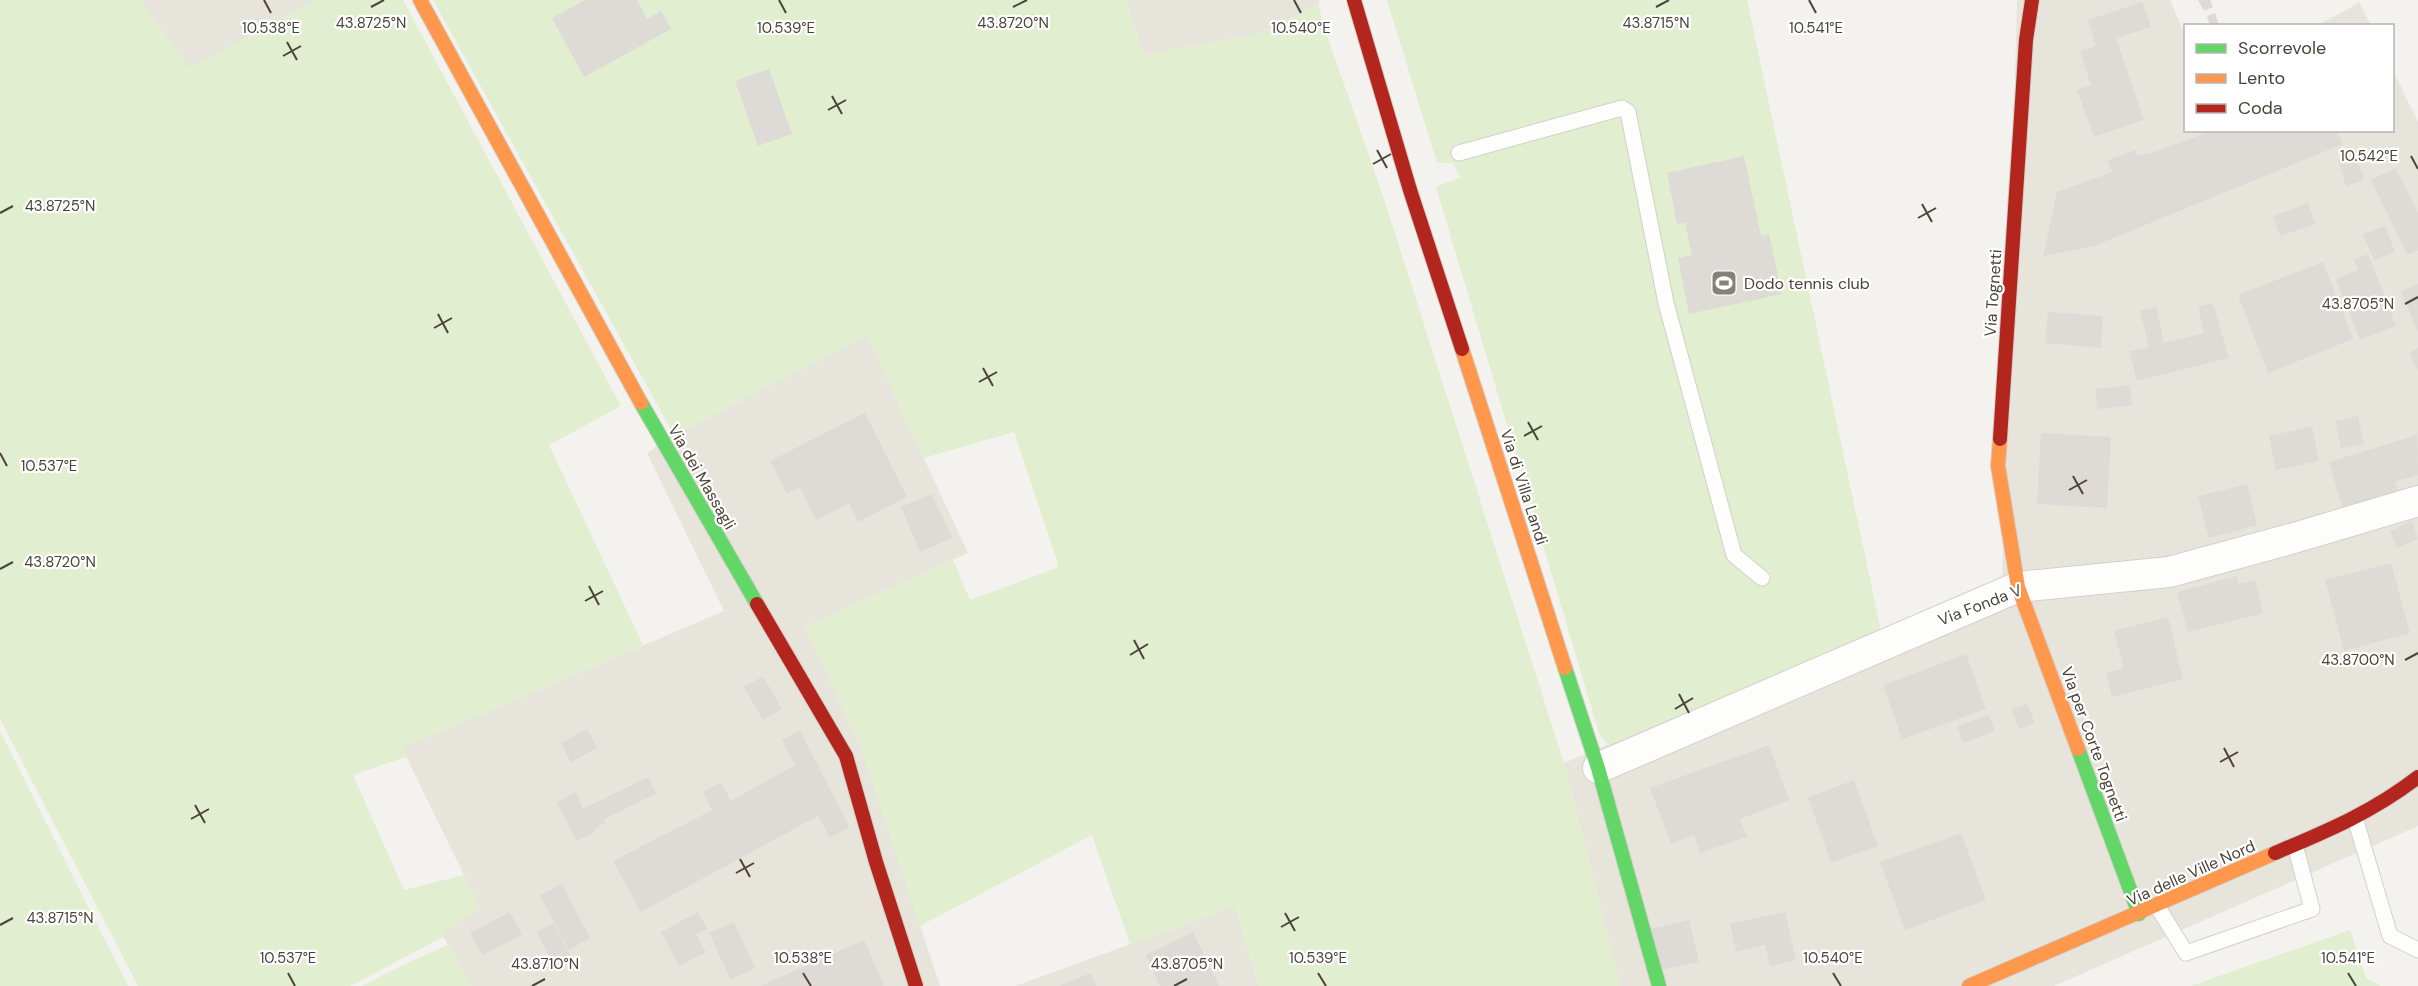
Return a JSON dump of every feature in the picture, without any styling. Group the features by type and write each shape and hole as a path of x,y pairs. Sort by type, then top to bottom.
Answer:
{"street":[{"name":"Via dei Massagli","path":"420,0 621,369 846,756 876,862 916,986"},
{"name":"Via di Villa Landi","path":"1354,0 1410,190 1598,768 1659,986"},
{"name":"Via Tognetti","path":"2018,587 1998,466 2026,40 2032,0"},
{"name":"Via Fonda V","path":"1598,768 2018,587 2169,572 2418,501"},
{"name":"Via per Corte Tognetti","path":"2018,587 2139,914"},
{"name":"Via delle Ville Nord","path":"1970,986 2295,846 2390,799 2418,777"}],"lane":[{"path":"1459,153 1622,108 1628,112 1666,303 1734,555 1762,578"},
{"path":"2355,818 2390,936 2418,950"},
{"path":"2157,906 2186,953 2312,909 2295,846"}],"shaded area":[{"path":"140,0 315,0 189,69"},
{"path":"1126,0 1319,0 1319,4 1258,34 1144,55"},
{"path":"2017,0 2170,0 2184,33 2184,132 2394,132 2394,72 2418,122 2418,826 2054,986 1620,986 1564,763 2002,580"},
{"path":"2359,2 2370,24 2320,24"},
{"path":"867,336 968,553 805,627 860,745 940,986 471,986 441,933 480,908 402,748 724,611 647,453 674,435"},
{"path":"1235,906 1259,986 1015,986"}],"green space":[{"path":"0,0 140,0 189,68 315,0 403,0 621,406 549,445 643,645 403,748 406,757 353,775 404,890 464,875 480,909 442,933 443,937 350,986 138,986 0,719"},
{"path":"433,0 1126,0 1144,55 1258,34 1319,4 1322,21 1383,196 1564,763 1620,986 1259,986 1235,906 1130,944 1092,835 920,926 860,745 805,627 953,560 970,600 1059,567 1014,432 924,458 867,336 674,435"},
{"name":"Dodo tennis club","path":"1387,0 1747,0 1881,631 1608,745 1599,733 1436,187 1461,177 1453,163 1437,163"},
{"path":"0,732 2,735 128,986 0,986"},
{"path":"2350,930 2366,978 2381,986 2191,986"},
{"path":"448,945 471,986 362,986 401,966"}],"building":[{"path":"585,0 637,0 647,19 661,11 671,29 584,77 552,18"},
{"path":"2198,0 2210,0 2213,7 2204,11"},
{"path":"2142,2 2151,27 2116,38 2144,120 2094,137 2077,90 2091,85 2080,51 2096,46 2088,20"},
{"path":"2215,13 2218,24 2209,24 2207,16"},
{"path":"769,69 792,134 758,146 735,81"},
{"path":"2338,132 2343,144 2094,246 2043,256 2057,192 2112,172 2108,160 2136,150 2137,156 2155,152 2205,133"},
{"path":"2356,155 2364,180 2346,186 2338,160"},
{"path":"1744,156 1761,236 1769,234 1782,294 1689,314 1678,258 1692,255 1685,223 1677,224 1667,173"},
{"path":"2396,168 2418,213 2418,250 2408,255 2371,180"},
{"path":"2308,203 2316,224 2280,236 2273,216"},
{"path":"2385,226 2395,252 2374,260 2363,234"},
{"path":"2368,254 2396,326 2360,340 2336,279 2358,270 2354,260"},
{"path":"2323,262 2353,339 2268,373 2238,295"},
{"path":"2418,284 2418,332 2401,291"},
{"path":"2213,303 2229,358 2137,381 2129,351 2149,347 2140,311 2156,307 2164,343 2204,333 2198,307"},
{"path":"2048,312 2103,316 2101,348 2045,343"},
{"path":"2418,348 2418,371 2409,353"},
{"path":"2130,385 2132,405 2097,409 2095,389"},
{"path":"865,413 907,497 858,522 849,504 816,520 800,487 787,494 770,461"},
{"path":"2358,416 2364,444 2341,449 2335,421"},
{"path":"2312,426 2319,461 2276,470 2269,436"},
{"path":"2041,433 2111,437 2107,508 2037,504"},
{"path":"2417,435 2418,475 2395,482 2398,494 2343,510 2329,462"},
{"path":"2247,484 2257,525 2209,538 2198,496"},
{"path":"932,494 952,538 920,552 901,507"},
{"path":"2412,521 2418,539 2397,548 2390,531"},
{"path":"2391,563 2410,633 2344,651 2325,580"},
{"path":"2237,576 2238,584 2255,580 2263,613 2188,632 2177,592"},
{"path":"2168,617 2183,679 2112,697 2106,673 2124,668 2114,631"},
{"path":"1966,654 1986,709 1902,739 1883,685"},
{"path":"763,676 782,709 763,720 744,687"},
{"path":"2027,704 2035,723 2019,729 2012,709"},
{"path":"1989,715 1995,731 1963,743 1957,726"},
{"path":"587,729 597,748 571,762 561,743"},
{"path":"800,730 849,827 830,838 818,816 641,912 613,861 712,810 703,792 721,782 731,801 795,765 782,740"},
{"path":"1769,745 1789,800 1740,819 1747,837 1700,853 1694,835 1671,844 1650,788"},
{"path":"648,777 656,794 604,819 605,823 594,829 595,832 576,841 557,802 576,792 583,809"},
{"path":"1854,780 1878,846 1831,863 1808,797"},
{"path":"1961,833 1986,900 1905,930 1880,862"},
{"path":"562,884 590,938 569,950 540,895"},
{"path":"510,912 522,935 482,955 470,933"},
{"path":"698,912 707,929 696,934 706,952 679,966 661,932"},
{"path":"1785,912 1796,960 1770,966 1765,945 1736,952 1730,924"},
{"path":"1689,920 1699,962 1656,971 1646,930"},
{"path":"734,922 755,968 731,980 709,933"},
{"path":"554,923 570,955 553,964 537,932"},
{"path":"1193,932 1219,986 1160,986 1146,955"},
{"path":"864,940 884,985 882,986 760,986"},
{"path":"1091,973 1096,986 1058,986"}],"traffic: fast":[{"path":"641,403 757,604"},
{"path":"1565,668 1598,768 1659,986"},
{"path":"2078,749 2139,914"}],"traffic: slow":[{"path":"420,0 641,403"},
{"path":"1462,349 1565,668"},
{"path":"2000,439 1998,466 2018,587 2078,749"},
{"path":"1969,986 2275,853"}],"traffic: jam":[{"path":"1354,0 1410,190 1462,349"},
{"path":"2000,439 2026,40 2032,0"},
{"path":"757,604 846,756 876,862 916,986"},
{"path":"2275,853 2367,811 2418,777"}],"place":[{"name":"Dodo tennis club","path":"1724,283"}]}
